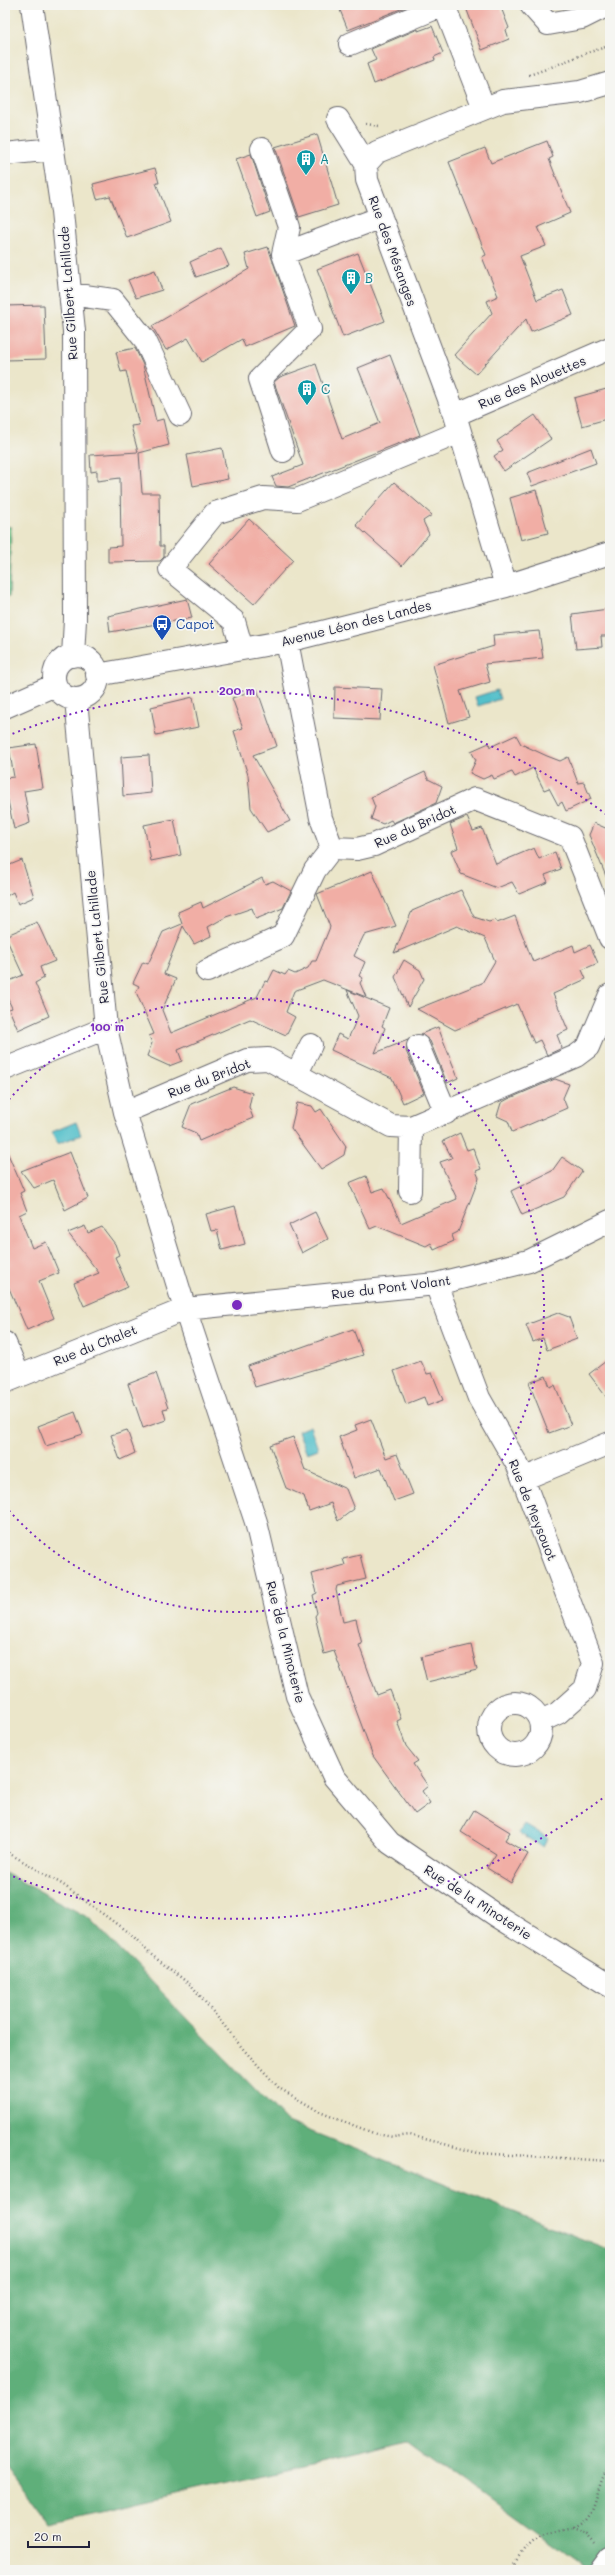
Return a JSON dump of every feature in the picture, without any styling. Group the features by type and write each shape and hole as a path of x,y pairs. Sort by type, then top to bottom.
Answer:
{"street":[{"name":"Rue Gilbert Lahillade","path":"32,5 62,212 74,331 75,620 73,656"},
{"path":"350,44 444,5 484,108"},
{"path":"531,5 548,24 582,18 608,5"},
{"path":"338,119 366,164 377,152 503,101 580,92 610,83"},
{"path":"262,149 290,227 283,254 310,329 260,379 283,451"},
{"path":"5,154 53,150"},
{"name":"Rue des Mésanges","path":"366,164 367,180 457,424 506,586"},
{"path":"283,254 381,217"},
{"path":"70,294 113,300 145,340 180,415"},
{"name":"Rue des Alouettes","path":"242,649 234,621 170,569 215,513 264,498 297,500 457,424 610,348"},
{"name":"Avenue Léon des Landes","path":"97,675 287,641 506,586 610,553"},
{"path":"207,972 284,936 315,870 332,848 321,818 287,641"},
{"path":"80,656 92,662 97,675 92,692 76,699 60,693 55,685 54,672 57,666 66,657 80,656"},
{"path":"5,707 55,685"},
{"name":"Rue Gilbert Lahillade","path":"76,699 106,1028 125,1112 185,1309"},
{"name":"Rue du Bridot","path":"332,848 358,849 374,846 475,799 570,837 610,938"},
{"name":"Rue du Bridot","path":"125,1112 247,1060 268,1059 391,1126 411,1127 576,1056 588,1047 610,995"},
{"path":"5,1070 106,1028"},
{"path":"296,1075 311,1045"},
{"path":"418,1046 446,1113"},
{"path":"410,1191 411,1127"},
{"name":"Rue du Pont Volant","path":"185,1309 436,1284 529,1261 610,1221"},
{"name":"Rue de Meysouot","path":"436,1284 479,1398 518,1466 593,1663 585,1689 558,1713 541,1721"},
{"name":"Rue du Chalet","path":"12,1379 185,1309"},
{"name":"Rue de la Minoterie","path":"185,1309 256,1522 297,1696 334,1777 390,1843 497,1916 610,1986"},
{"path":"5,1343 12,1379"},
{"path":"523,1479 610,1443"},
{"path":"601,2570 610,2558"}],"path":[{"path":"5,1851 73,1892 133,1936 149,1953 192,1986 279,2088 322,2113 376,2134 393,2136 410,2135 478,2153 610,2161"},
{"path":"510,2570 529,2543 536,2537 572,2529 585,2520 593,2509 602,2476 610,2467"},
{"path":"572,2529 588,2534 610,2558"}],"green space":[{"path":"5,526 11,527 9,597 5,597"},
{"path":"5,1873 89,1918 287,2122 610,2250 610,2570 589,2570 410,2440 49,2523 5,2465"}],"water":[{"path":"497,690 500,699 478,706 475,697"},
{"path":"76,1122 81,1135 57,1144 52,1132"},
{"path":"310,1426 318,1449 307,1453 298,1431"},
{"path":"525,1824 548,1838 543,1847 519,1833"}],"building":[{"path":"338,5 408,5 408,6 348,30"},
{"path":"465,5 500,5 509,28 506,30 509,39 482,50"},
{"path":"432,26 443,53 434,57 435,60 374,84 367,64 376,60 371,49 418,29 418,31"},
{"name":"A","path":"317,134 338,205 299,217 275,147"},
{"path":"547,141 553,157 549,159 570,213 538,227 546,246 520,256 537,300 563,290 573,315 531,332 526,319 476,374 454,355 492,313 487,301 498,296 482,257 486,255 449,162 485,148 491,163"},
{"path":"251,154 270,212 257,217 236,159"},
{"path":"155,168 159,183 156,183 171,222 127,238 110,196 97,199 93,184"},
{"path":"268,247 295,326 245,347 242,339 202,362 188,338 166,350 152,326 249,269 245,254"},
{"path":"221,248 229,266 196,277 190,262"},
{"name":"B","path":"358,253 385,321 343,337 317,269"},
{"path":"155,270 162,290 136,298 128,280"},
{"path":"44,305 46,359 5,360 5,306"},
{"path":"135,348 143,365 156,421 163,419 169,445 139,453 142,493 159,493 160,546 164,546 164,557 160,561 108,562 108,547 121,546 120,478 97,481 97,471 91,472 90,455 138,452 131,426 139,425 126,371 121,372 116,352"},
{"path":"390,355 420,435 288,487 276,486 272,477 303,465 274,382 280,377 316,364 342,439 380,423 358,368"},
{"path":"610,388 610,418 582,426 574,398"},
{"path":"535,415 551,439 504,471 494,456 503,450 497,441"},
{"path":"222,448 228,479 193,486 187,455"},
{"path":"591,448 596,463 532,486 527,473"},
{"path":"394,482 432,515 423,521 429,534 402,566 356,525"},
{"path":"536,490 548,533 521,540 510,498"},
{"path":"249,519 293,560 254,604 209,564"},
{"path":"187,599 192,618 110,632 108,616"},
{"path":"608,609 610,636 601,636 602,647 576,649 572,614"},
{"path":"539,631 543,658 485,664 490,682 460,691 469,717 449,723 433,665 494,646 493,635"},
{"path":"335,687 382,689 380,720 334,718"},
{"path":"257,689 277,746 253,755 290,821 267,832 251,808 248,775 234,731 243,728 232,698"},
{"path":"193,697 199,727 156,735 151,707"},
{"path":"516,735 521,744 547,756 560,761 568,757 578,783 584,782 591,799 566,811 562,802 558,805 549,788 544,790 533,768 515,777 512,772 494,779 492,775 483,779 470,773 476,760 471,751 489,743 490,747"},
{"path":"36,744 43,788 24,791 30,823 14,829 5,787 5,778 14,777 9,748"},
{"path":"149,755 151,793 123,796 121,757"},
{"path":"425,772 428,779 442,786 436,803 393,823 391,820 383,824 371,819 375,807 371,797"},
{"path":"467,817 473,831 482,828 496,864 534,848 539,859 555,852 561,869 545,875 548,882 519,894 512,882 497,888 461,874 451,851 458,848 450,824"},
{"path":"174,819 181,855 151,861 144,825"},
{"path":"594,823 610,830 610,886 589,835"},
{"path":"22,860 34,897 18,904 13,892 5,897 5,867"},
{"path":"372,871 396,926 364,935 354,956 365,962 359,976 363,978 360,983 366,997 323,980 294,991 286,1012 295,1017 286,1035 250,1019 178,1050 182,1061 169,1066 147,1056 152,1043 149,1036 154,1034 136,992 139,986 133,983 143,962 148,964 163,932 182,924 178,912 201,902 203,908 262,878 265,884 273,881 291,891 283,908 256,919 252,908 226,917 208,927 211,936 194,944 183,926 164,974 176,979 162,1010 171,1033 257,997 265,981 268,982 274,970 285,975 288,971 295,974 308,968 312,961 316,961 330,927 317,894"},
{"path":"461,890 474,917 489,922 495,920 497,923 515,916 533,962 573,945 575,952 590,945 598,963 582,970 586,979 553,994 568,1030 557,1035 562,1048 547,1055 540,1040 534,1043 517,1004 455,1030 417,1009 482,983 495,961 485,938 457,926 394,953 412,911"},
{"path":"37,922 55,961 40,967 44,978 35,983 49,1016 18,1030 9,1009 12,1008 5,993 5,983 23,975 5,936"},
{"path":"404,960 420,970 424,979 408,1007 395,977"},
{"path":"347,990 389,1008 382,1026 385,1028 375,1053 408,1040 406,1051 424,1093 403,1103 392,1078 331,1050 338,1034 348,1039 358,1016"},
{"path":"438,1027 458,1078 447,1083 430,1041 421,1034"},
{"path":"555,1079 569,1084 563,1098 567,1108 512,1132 508,1121 497,1116 501,1103"},
{"path":"233,1087 252,1093 249,1107 253,1118 199,1141 196,1133 182,1127 191,1104"},
{"path":"297,1103 312,1106 316,1112 321,1109 346,1146 344,1155 321,1169 291,1128"},
{"path":"460,1133 467,1150 473,1148 481,1169 476,1171 479,1178 458,1232 452,1235 454,1241 434,1250 431,1243 426,1246 377,1226 370,1229 349,1183 366,1176 372,1192 384,1188 401,1223 457,1199 440,1162 452,1158 443,1141"},
{"path":"5,1147 24,1191 20,1193 27,1211 19,1215 32,1248 46,1242 59,1273 39,1281 54,1318 27,1330 5,1279"},
{"path":"70,1152 88,1198 65,1210 53,1180 34,1188 21,1171"},
{"path":"562,1157 582,1171 564,1197 522,1215 511,1191 552,1171"},
{"path":"235,1206 245,1244 222,1250 217,1230 211,1231 206,1214"},
{"path":"315,1212 328,1239 302,1253 289,1225"},
{"path":"85,1226 88,1233 102,1227 115,1244 119,1255 115,1257 128,1287 84,1306 74,1283 99,1273 68,1233"},
{"path":"558,1313 569,1317 577,1339 547,1350 543,1338 533,1342 526,1325"},
{"path":"353,1329 363,1355 255,1387 248,1366"},
{"path":"610,1358 610,1402 589,1374"},
{"path":"421,1361 427,1374 432,1373 443,1400 427,1406 424,1397 406,1404 394,1371"},
{"path":"156,1373 168,1408 163,1409 166,1420 143,1428 128,1384"},
{"path":"546,1376 550,1387 555,1385 571,1425 549,1433 529,1383"},
{"path":"75,1412 83,1434 46,1446 38,1426"},
{"path":"371,1419 386,1458 397,1454 413,1494 394,1501 381,1468 354,1478 339,1437 357,1430 355,1425"},
{"path":"127,1430 135,1453 120,1460 111,1435"},
{"path":"293,1437 305,1470 346,1489 354,1509 338,1521 331,1503 309,1511 304,1496 286,1488 270,1445"},
{"path":"360,1555 366,1579 337,1586 336,1590 343,1622 356,1619 362,1644 359,1645 377,1695 390,1690 401,1719 397,1721 406,1746 418,1761 413,1764 428,1786 422,1791 430,1803 415,1814 373,1756 334,1651 324,1654 315,1616 317,1613 313,1595 317,1593 312,1574 345,1565 343,1559"},
{"path":"471,1645 477,1670 427,1682 421,1657"},
{"path":"474,1810 510,1832 505,1840 528,1854 511,1883 487,1868 496,1854 461,1832"}],"place":[{"name":"A","path":"306,176"},
{"name":"B","path":"351,295"},
{"name":"C","path":"307,406"},
{"name":"Capot","path":"162,641"}]}
